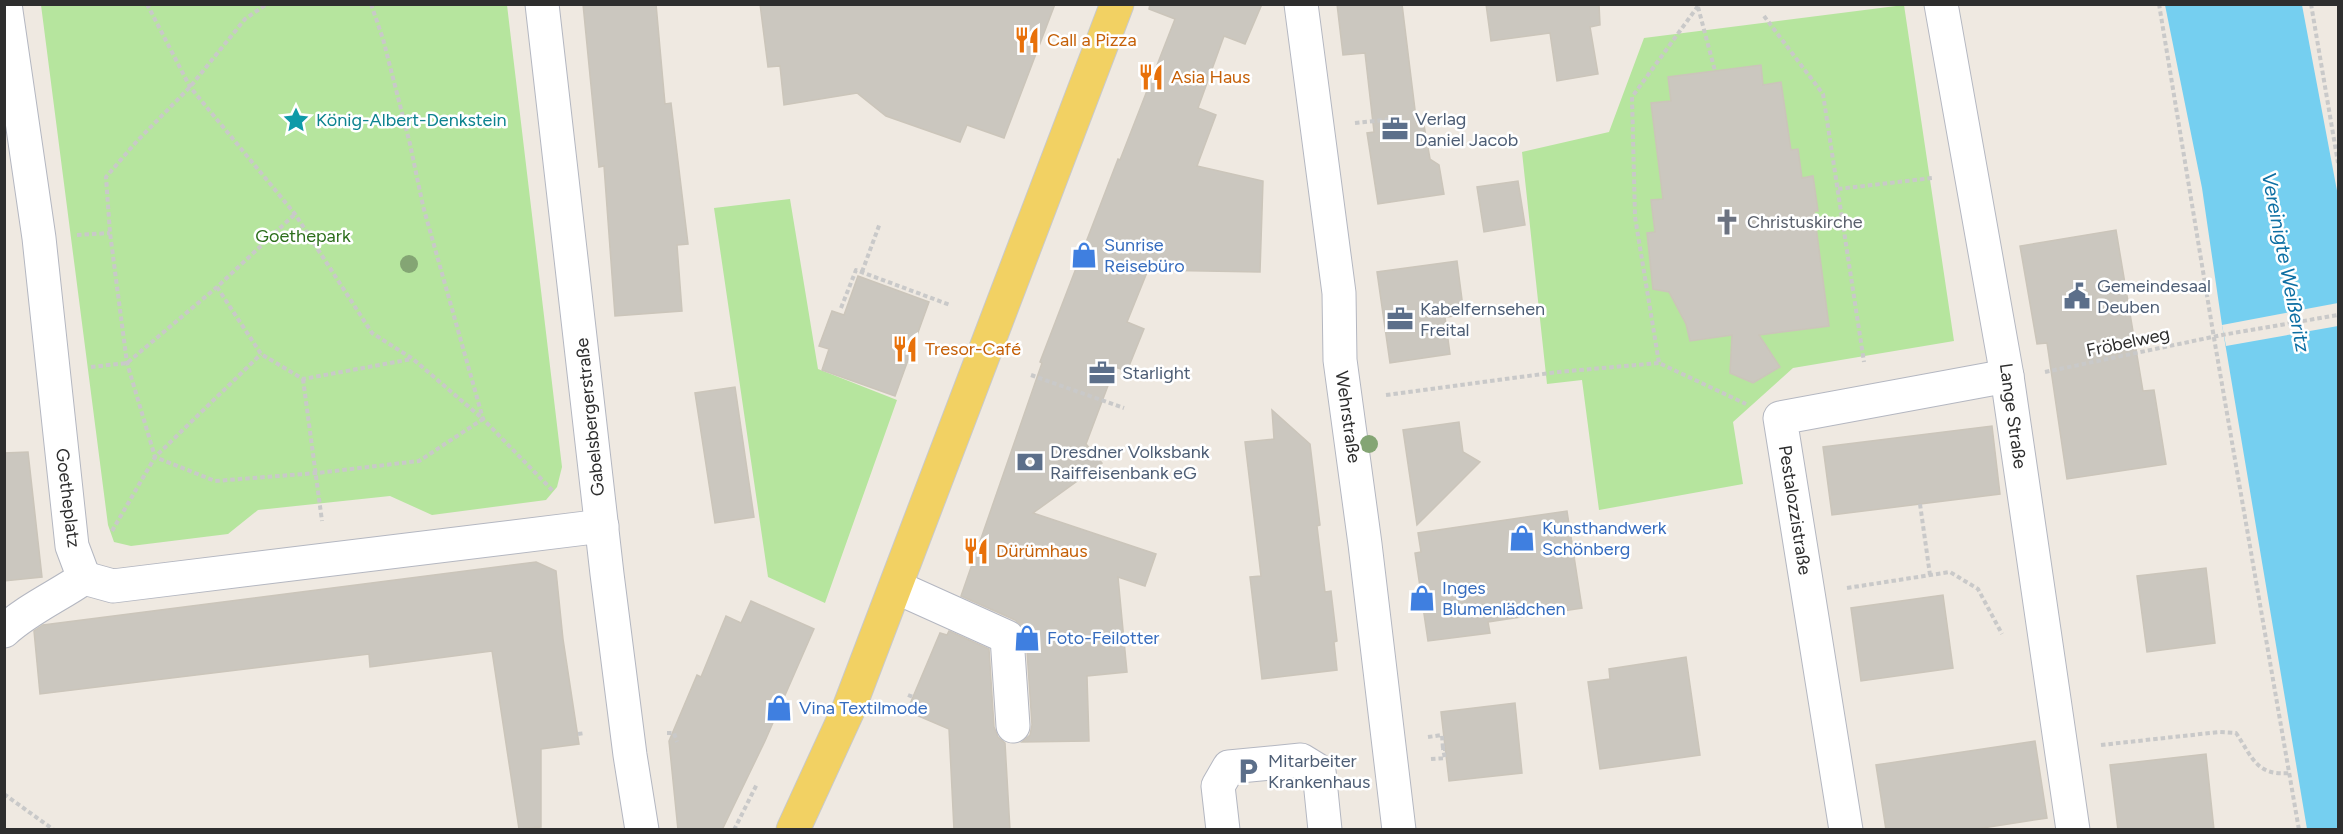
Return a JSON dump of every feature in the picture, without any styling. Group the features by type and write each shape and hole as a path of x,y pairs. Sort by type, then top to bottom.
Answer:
{"main road":[{"path":"793,830 849,708 1116,5"}],"street":[{"name":"Goetheplatz","path":"5,4 39,238 72,546 84,578"},
{"name":"Gabelsbergerstraße","path":"542,4 602,526 630,755 642,830"},
{"name":"Wehrstraße","path":"1301,4 1339,293 1340,360 1399,830"},
{"name":"Lange Straße","path":"1941,4 2007,376 2073,830"},
{"name":"Pestalozzistraße","path":"1846,830 1780,418 2007,376"},
{"path":"4,630 13,622 84,578 113,586 602,526"},
{"path":"896,586 1007,637 1013,726"},
{"path":"1223,830 1218,786 1229,767 1301,760 1319,771 1325,830"}],"path":[{"path":"147,4 190,87 295,214 372,333 413,359 483,419 559,498 564,530"},
{"path":"155,457 127,363 110,233 106,177 137,141 190,87 244,19 267,4"},
{"path":"371,4 383,39 423,206 483,419"},
{"path":"2159,4 2299,830"},
{"path":"2311,4 2338,163"},
{"path":"1659,363 1635,217 1632,97 1698,6 1715,71"},
{"path":"1764,16 1823,94 1865,365"},
{"path":"1143,74 1151,77"},
{"path":"1352,123 1393,119"},
{"path":"1838,189 1944,176"},
{"path":"53,371 127,363 217,287 295,214"},
{"path":"862,272 880,223"},
{"path":"1077,252 1084,255"},
{"path":"841,308 856,270 950,305"},
{"path":"217,287 261,354 303,379 413,359"},
{"name":"Fröbelweg","path":"2040,373 2222,335 2338,315"},
{"path":"72,546 103,546 155,457 261,354"},
{"path":"1381,396 1558,372 1659,363 1754,408"},
{"path":"1031,375 1124,408"},
{"path":"303,379 327,560"},
{"path":"155,457 216,481 317,473 419,461 483,419"},
{"path":"1920,504 1930,575"},
{"path":"1839,589 1950,572 1978,589 2003,635"},
{"path":"2096,745 2219,732 2236,733 2260,769 2275,774 2290,773"},
{"path":"578,734 585,733"},
{"path":"674,733 677,742"},
{"path":"1428,737 1442,735 1445,758 1430,760"},
{"path":"734,830 757,784"},
{"path":"4,794 54,830"}],"green space":[{"name":"Goethepark","path":"41,5 507,5 562,467 557,487 546,500 432,515 390,496 258,510 228,534 131,546 114,542 108,525"},
{"path":"1904,5 1954,341 1793,368 1733,422 1743,484 1599,510 1582,380 1547,384 1522,152 1609,132 1644,38"},
{"path":"790,199 818,369 897,400 825,603 768,577 714,208"}],"water":[{"name":"Vereinigte Weißeritz","path":"2165,5 2302,5 2338,196 2338,829 2307,829 2222,325 2202,188"}],"pier":[{"path":"2338,303 2338,326 2226,346 2222,325"}],"building":[{"path":"583,4 656,4 665,104 671,103 688,244 677,245 682,311 615,316 604,166 599,167"},
{"path":"760,4 1055,4 1004,138 967,125 960,142 886,116 857,93 784,105 780,66 768,67"},
{"path":"1150,4 1262,4 1245,44 1224,36 1198,108 1216,115 1197,166 1263,181 1260,272 1148,270 1127,322 1144,329 1127,371 1115,367 1086,444 1102,463 1033,513 1156,554 1145,586 1118,577 1127,672 1087,676 1089,741 1022,742 1030,735 1032,725 1026,636 1023,627 1015,620 961,596 1042,363 1040,362 1175,19 1149,9"},
{"path":"1337,4 1402,4 1417,126 1424,125 1430,159 1439,165 1444,194 1378,204 1367,133 1374,132 1365,53 1343,55"},
{"path":"1486,4 1599,4 1600,25 1590,27 1598,74 1557,81 1550,33 1491,41"},
{"name":"Christuskirche","path":"1761,65 1763,85 1781,82 1791,150 1798,149 1802,178 1813,176 1818,211 1814,211 1829,326 1759,335 1780,367 1753,383 1730,373 1732,335 1690,341 1686,324 1669,292 1653,289 1647,233 1655,232 1651,200 1663,199 1651,103 1671,101 1668,77"},
{"path":"1518,181 1525,225 1484,232 1477,187"},
{"path":"2116,230 2143,391 2154,390 2166,464 2067,479 2047,343 2037,344 2020,246"},
{"path":"1457,261 1464,315 1445,317 1450,354 1390,363 1377,272"},
{"path":"858,276 929,302 895,396 822,370 829,349 819,346 832,311 844,315"},
{"path":"735,387 754,517 715,523 695,393"},
{"path":"1272,410 1310,444 1325,592 1331,591 1337,641 1334,642 1337,670 1262,679 1250,577 1261,576 1245,442 1274,439"},
{"path":"1459,422 1463,452 1480,462 1417,525 1403,430"},
{"path":"1992,426 2000,494 1832,515 1823,447"},
{"path":"28,452 42,577 4,581 4,453"},
{"path":"1567,511 1582,608 1488,622 1490,633 1428,641 1415,553 1421,552 1418,533"},
{"path":"536,562 556,571 563,639 579,744 541,749 541,827 519,829 492,651 370,667 369,654 40,694 34,631 43,625"},
{"path":"2206,568 2215,643 2147,652 2137,576"},
{"path":"1943,595 1953,668 1861,681 1851,608"},
{"path":"751,601 814,629 765,741 722,830 678,830 669,741 697,675 701,677 726,616 741,623"},
{"path":"949,631 989,649 994,727 998,737 1005,743 1010,830 954,830 949,729 907,711 940,633 947,635"},
{"path":"1686,657 1700,755 1600,769 1588,682 1610,679 1609,669"},
{"path":"1515,703 1522,773 1449,781 1441,712"},
{"path":"2035,741 2047,818 1970,830 1886,830 1876,765"},
{"path":"2206,754 2214,830 2118,830 2110,765"}],"place":[{"name":"Call a Pizza","path":"1027,40"},
{"name":"Asia Haus","path":"1151,77"},
{"name":"König-Albert-Denkstein","path":"296,120"},
{"name":"Verlag Daniel Jacob","path":"1395,129"},
{"name":"Christuskirche","path":"1727,222"},
{"name":"Sunrise Reisebüro","path":"1084,255"},
{"name":"Gemeindesaal Deuben","path":"2077,296"},
{"name":"Kabelfernsehen Freital","path":"1400,319"},
{"name":"Tresor-Café","path":"905,349"},
{"name":"Starlight","path":"1102,373"},
{"name":"Dresdner Volksbank Raiffeisenbank eG","path":"1030,462"},
{"name":"Kunsthandwerk Schönberg","path":"1522,538"},
{"name":"Dürümhaus","path":"976,551"},
{"name":"Inges Blumenlädchen","path":"1422,598"},
{"name":"Foto-Feilotter","path":"1027,638"},
{"name":"Vina Textilmode","path":"779,708"},
{"name":"Mitarbeiter Krankenhaus","path":"1248,771"}]}
